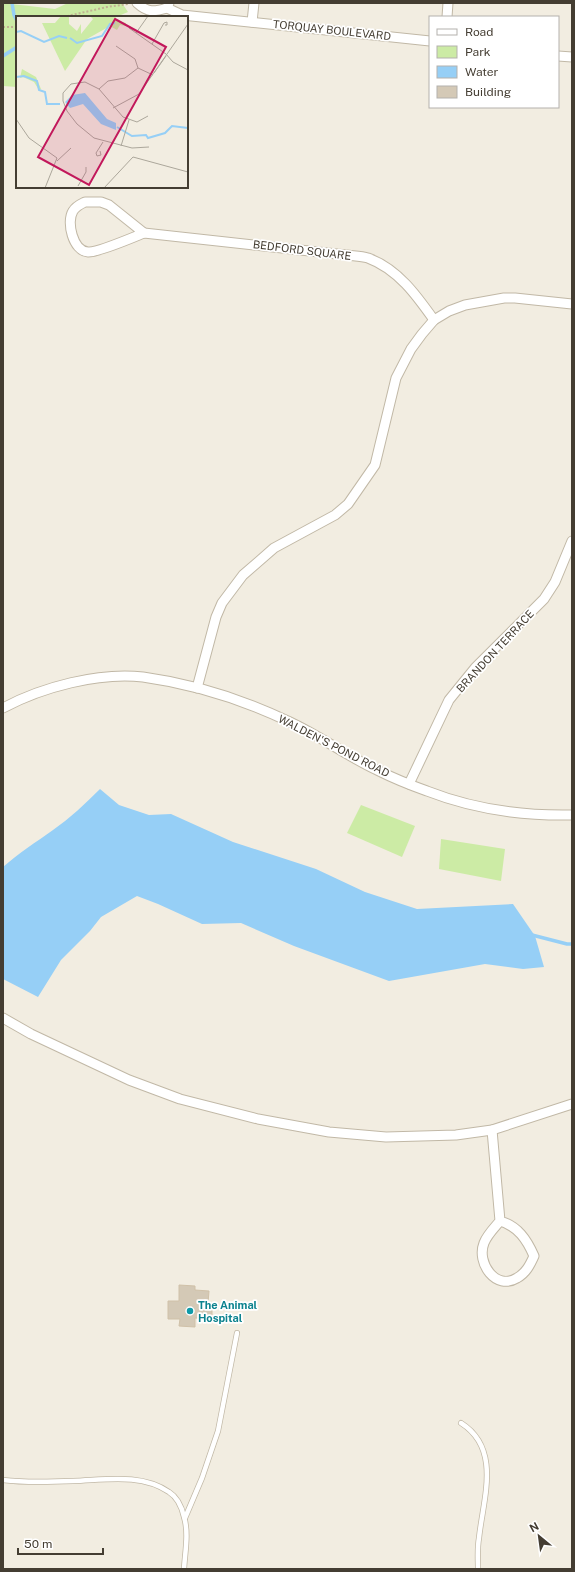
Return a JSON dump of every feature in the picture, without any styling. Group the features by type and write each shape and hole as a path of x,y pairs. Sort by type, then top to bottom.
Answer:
{"street":[{"path":"133,3 144,10 157,11 168,5"},
{"path":"252,22 254,3"},
{"path":"448,3 448,16"},
{"name":"TORQUAY BOULEVARD","path":"168,5 182,15 429,41"},
{"path":"559,56 572,57"},
{"name":"BEDFORD SQUARE","path":"144,233 119,212 101,202 85,202 78,206 72,212 70,220 72,236 80,247 89,252 144,233 346,254 368,258 388,268 406,284 416,294 434,320"},
{"path":"197,688 216,617 226,598 243,575 274,548 335,515 348,504 375,465 396,378 411,349 434,320 449,311 465,305 504,298 572,304"},
{"name":"BRANDON TERRACE","path":"409,784 449,700 475,668 544,599 555,582 572,541"},
{"name":"WALDEN'S POND ROAD","path":"3,708 19,699 44,690 96,679 142,677 197,688 231,698 291,722 376,770 428,792 460,802 513,813 544,816 572,815"},
{"path":"3,1018 31,1034 129,1080 180,1099 258,1118 329,1132 386,1137 456,1135 492,1130 572,1104"},
{"path":"492,1130 500,1221 484,1244 482,1258 488,1273 497,1279 506,1281 517,1279 528,1269 534,1256 528,1241 510,1224 500,1221"}],"lane":[{"path":"185,1518 202,1478 218,1431 238,1333"},
{"path":"460,1423 475,1434 485,1458 487,1470 487,1484 478,1539 478,1569"},
{"path":"3,1480 56,1482 133,1479 151,1482 170,1492 178,1501 185,1518 187,1531 184,1569"}],"path":[{"path":"68,16 133,3"},
{"path":"3,27 16,27"}],"green space":[{"path":"3,3 55,9 68,3 122,3 128,12 118,16 16,16 16,87 3,86"},
{"path":"361,805 415,826 402,857 347,833"},
{"path":"441,839 505,849 501,881 439,869"}],"water":[{"path":"100,789 119,805 149,815 171,814 233,842 316,869 365,892 417,909 513,904 535,936 544,967 523,969 485,964 389,981 294,946 241,923 202,924 137,896 101,917 90,931 61,960 38,997 3,979 3,867 21,852 65,821"}],"building":[{"name":"The Animal Hospital","path":"179,1285 195,1286 195,1290 209,1291 208,1303 212,1303 212,1319 195,1318 195,1327 179,1326 180,1319 168,1319 168,1301 179,1301"}],"waterway":[{"path":"12,3 16,19"},
{"path":"3,56 16,48"},
{"path":"532,935 572,944"}],"place":[{"name":"The Animal Hospital","path":"190,1311"}]}
